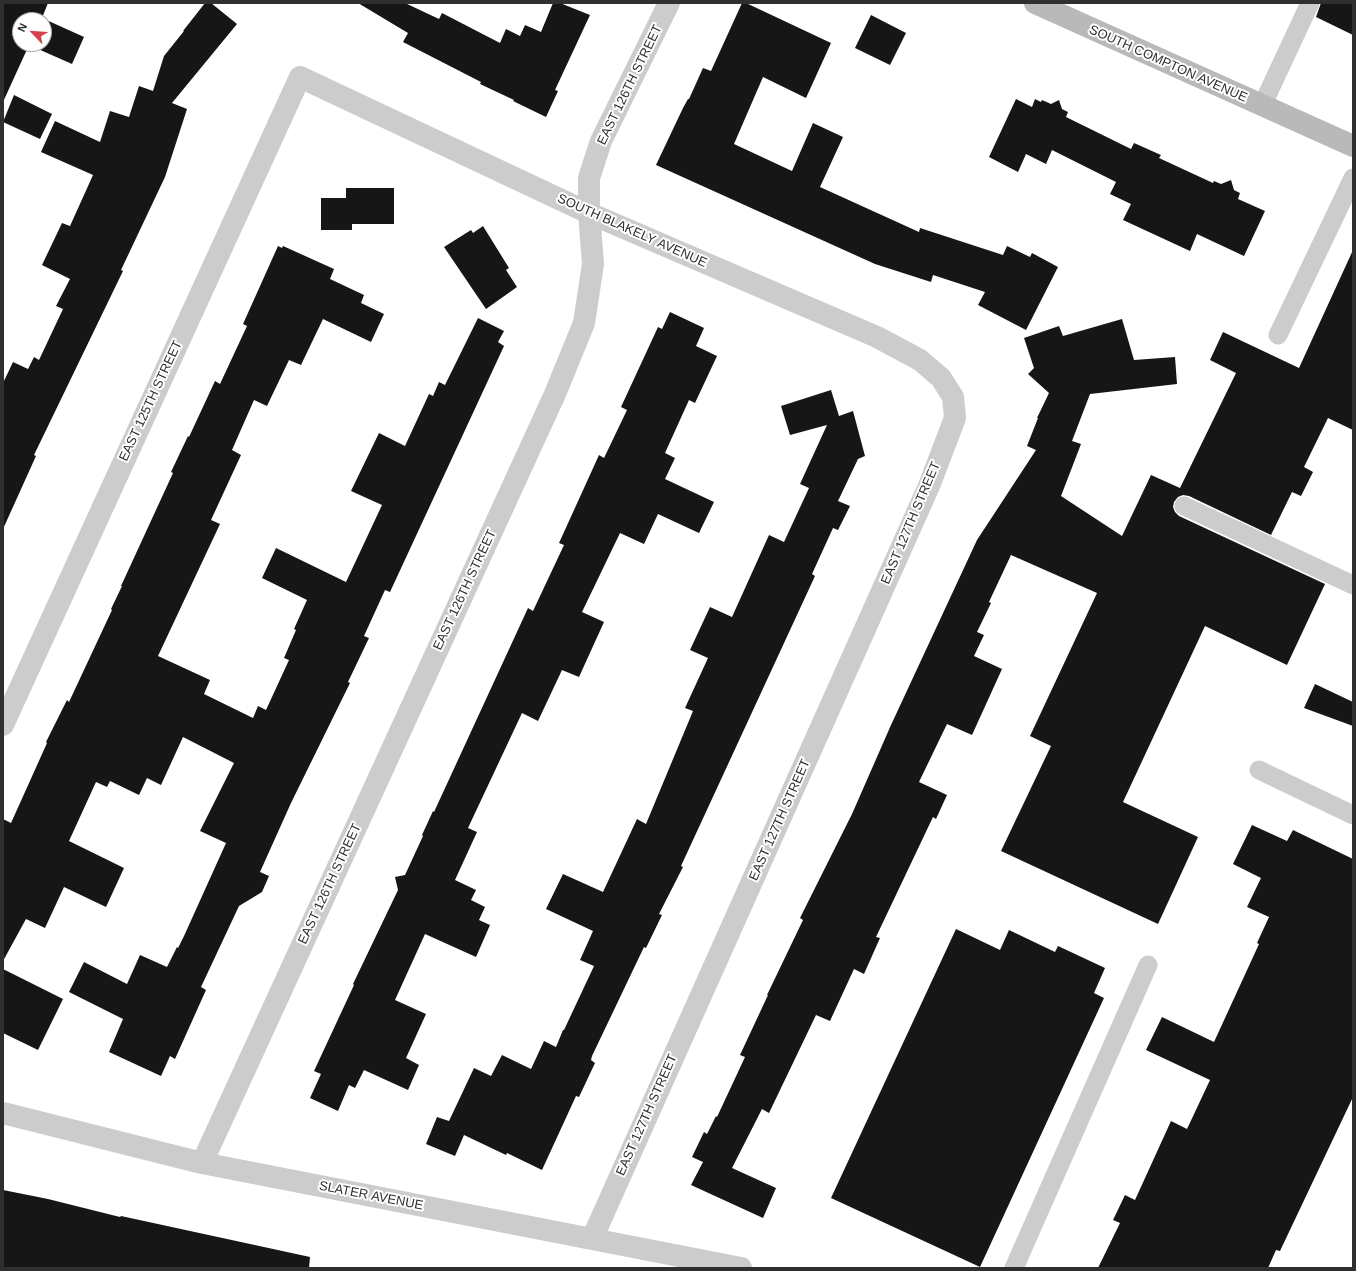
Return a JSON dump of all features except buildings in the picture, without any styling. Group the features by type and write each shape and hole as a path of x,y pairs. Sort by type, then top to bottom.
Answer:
{"main road":[{"name":"SOUTH COMPTON AVENUE","path":"1035,3 1353,146"}],"street":[{"name":"EAST 126TH STREET","path":"202,1163 552,401 584,323 593,264 589,213 589,178 601,141 669,3"},
{"name":"SOUTH BLAKELY AVENUE","path":"300,77 589,213 877,337 920,360 942,378 953,397"},
{"name":"EAST 125TH STREET","path":"3,726 300,77"},
{"name":"EAST 127TH STREET","path":"592,1239 929,486 955,418 953,397"},
{"name":"SLATER AVENUE","path":"3,1113 202,1163 741,1268"}],"lane":[{"path":"1262,106 1310,3"},
{"path":"1278,335 1353,178"},
{"path":"1184,506 1353,585"},
{"path":"1259,770 1353,815"},
{"path":"1014,1268 1148,965"}]}
